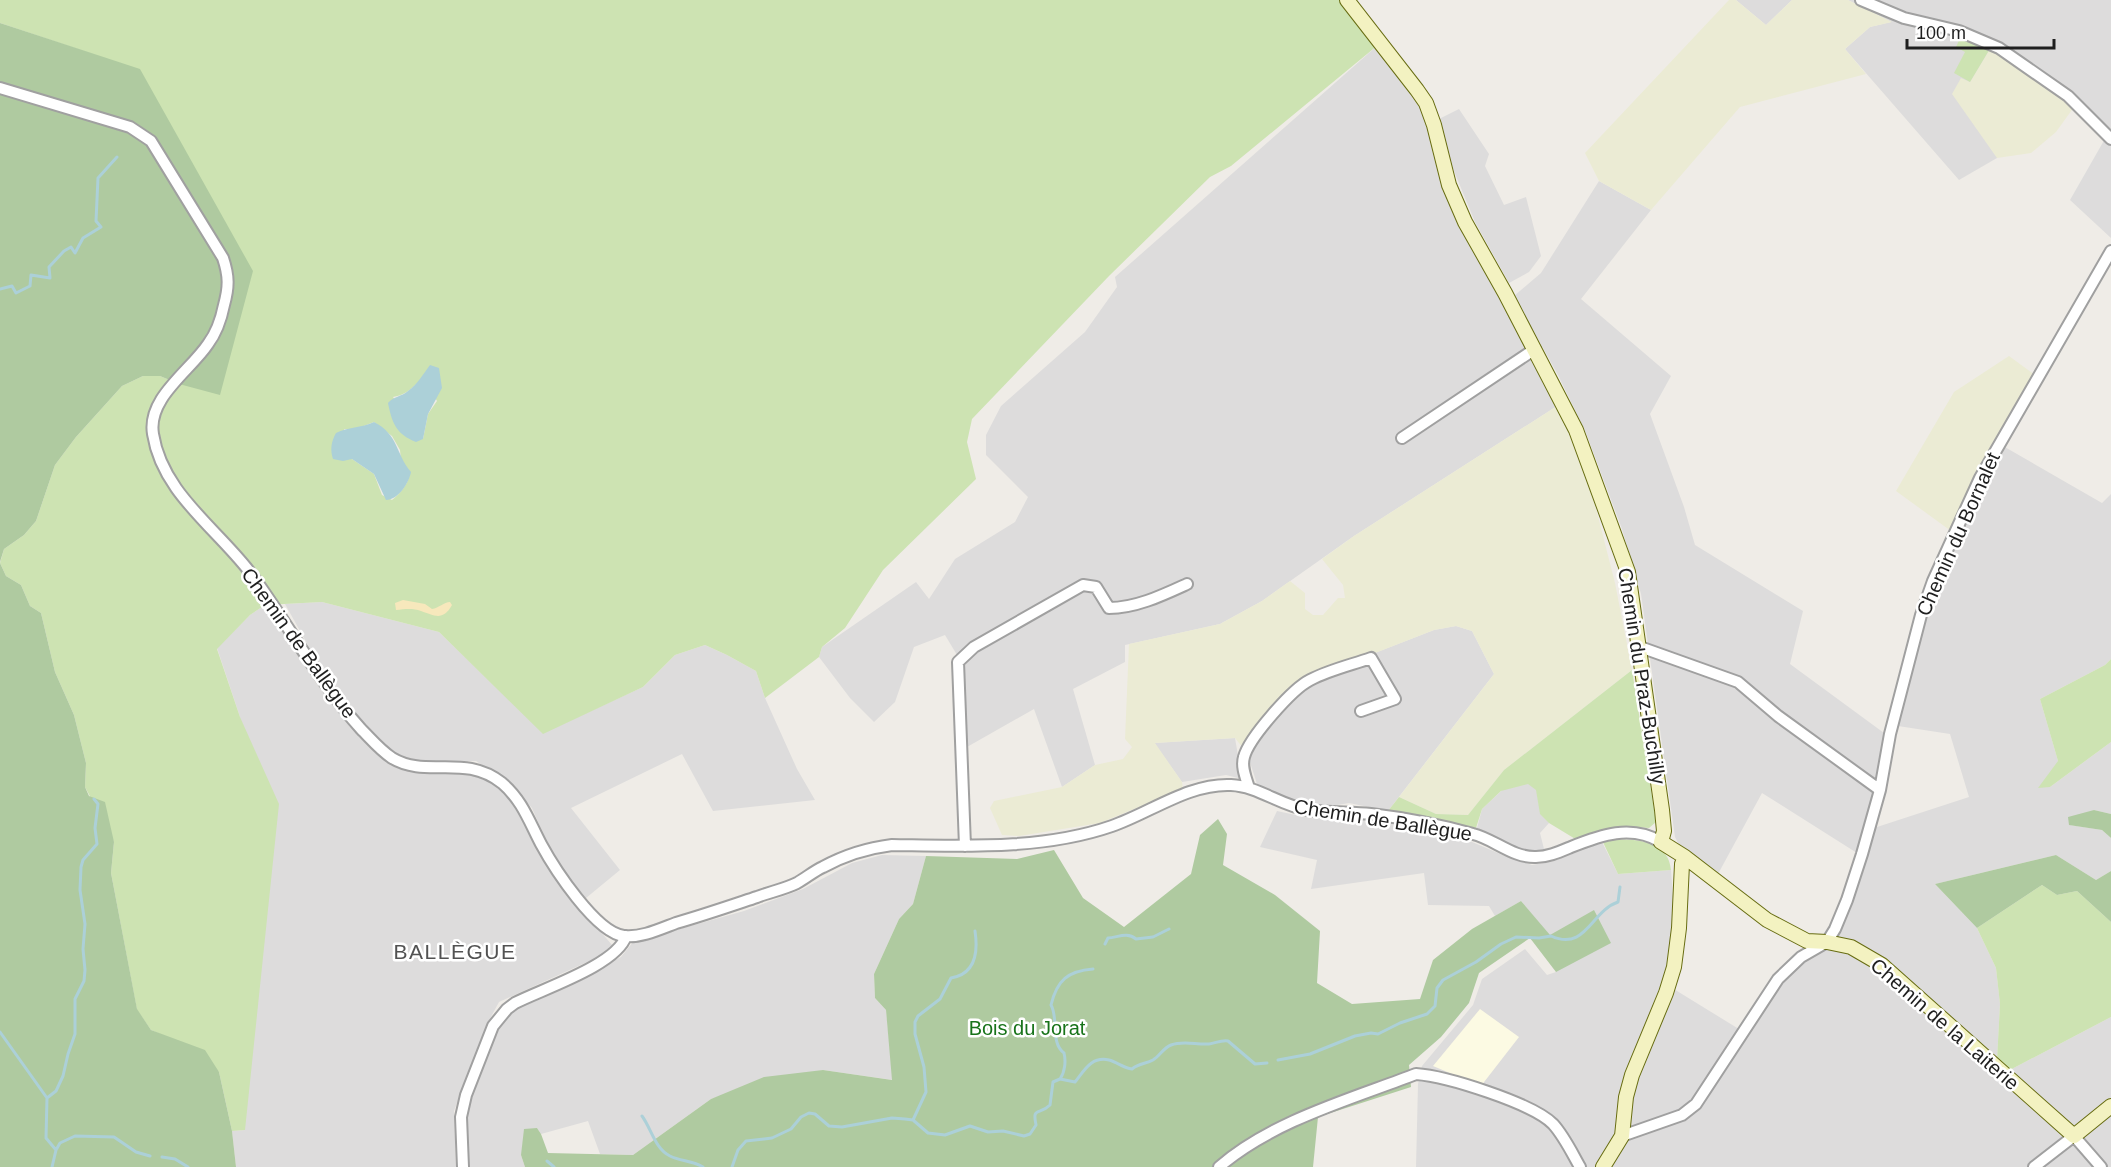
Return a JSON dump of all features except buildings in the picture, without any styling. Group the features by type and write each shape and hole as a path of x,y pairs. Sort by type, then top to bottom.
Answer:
{"street":[{"name":"Chemin du Praz-Buchilly","path":"1347,0 1426,103 1449,185 1465,222 1575,430 1628,572 1662,810 1664,831 1661,842"},
{"path":"1861,0 1904,18 1959,31 1999,48 2068,96 2111,139"},
{"name":"Chemin de Ballègue","path":"0,88 130,127 151,141 223,258 229,284 218,328 207,346 162,398 153,413 153,434 159,454 174,484 250,572 330,692 379,747 389,756 403,763 420,766 467,767 480,770 501,783 525,810 541,844 580,904 609,931 626,936 642,934 712,912 796,883 823,867 854,853 875,847 1012,845 1077,835 1111,826 1205,787 1227,784 1249,788 1279,802 1307,810 1372,814 1459,830 1484,837 1521,855 1535,858 1551,855 1593,838 1614,833 1640,832 1685,857"},
{"name":"Chemin du Bornalet","path":"1827,942 1847,900 1880,790 1890,734 1921,615 1933,581 1980,478 2111,252"},
{"path":"1402,438 1534,349"},
{"path":"965,846 958,662 974,648 1083,585 1096,587 1109,608 1122,608 1162,595 1186,584"},
{"path":"1640,647 1738,682 1778,716 1880,790"},
{"path":"1249,788 1244,772 1244,759 1249,747 1289,694 1309,680 1371,658 1395,699 1361,711"},
{"path":"1603,1167 1622,1136 1626,1096 1632,1075 1666,993 1674,966 1679,928 1681,875 1685,857"},
{"name":"Chemin de la Laiterie","path":"1685,857 1767,920 1807,941 1851,947 1882,964 2074,1136"},
{"path":"463,1167 461,1125 463,1108 493,1026 515,1003 600,964 621,946 626,936"},
{"path":"1622,1136 1682,1115 1696,1104 1778,979 1801,957 1827,942"},
{"path":"1219,1167 1248,1145 1293,1121 1416,1074 1434,1075 1493,1094 1540,1114 1560,1132 1580,1167"},
{"path":"2034,1167 2111,1106"},
{"path":"2074,1136 2102,1167"}],"shaded area":[{"path":"1736,0 1792,0 1766,25"},
{"path":"1848,0 2111,0 2111,129 2047,76 1997,158 1959,180 1845,49 1870,27 1891,22"},
{"path":"1378,45 1429,124 1469,242 1557,406 1354,536 1262,601 1220,624 1125,645 1125,662 1073,689 1095,765 1062,787 1034,709 967,747 963,665 945,635 914,647 895,702 874,722 850,698 819,657 822,647 916,582 929,599 955,559 1015,522 1028,497 986,455 986,435 1001,406 1085,332 1117,287 1115,277"},
{"path":"1459,109 1489,154 1485,166 1504,205 1526,197 1541,256 1529,272 1509,283 1475,222 1449,159 1437,120"},
{"path":"2106,137 2111,143 2111,238 2070,200"},
{"path":"1599,181 1651,210 1581,299 1671,376 1650,414 1684,507 1695,545 1803,611 1790,664 1884,733 1874,793 1857,853 1762,793 1718,874 1679,845 1675,837 1641,594 1622,529 1586,433 1558,375 1514,296 1541,273"},
{"path":"2003,446 2102,503 2111,494 2111,659 2105,665 2040,699 2058,761 2050,787 2111,742 2111,814 2094,810 2070,825 2102,830 2111,838 2111,871 2096,880 2056,855 1935,884 1977,928 1996,968 2000,1004 1997,1060 2008,1071 2111,1017 2111,1167 1416,1167 1418,1084 1422,1066 1473,1005 1482,979 1525,949 1547,975 1556,972 1549,935 1521,901 1495,916 1489,906 1428,905 1424,873 1311,889 1317,860 1260,847 1277,811 1305,817 1369,820 1458,836 1532,865 1554,861 1601,840 1618,874 1671,870 1673,896 1671,938 1664,983 1747,1034 1782,981 1802,959 1827,945 1874,828 1969,797 1950,734 1898,726 1927,615 1939,581"},
{"path":"322,602 439,632 543,733 643,687 675,655 705,645 756,671 765,698 797,769 815,800 713,811 682,754 571,808 620,870 586,898 553,856 532,808 508,782 476,761 417,762 399,756 379,740 333,690 285,604"},
{"path":"265,605 315,682 372,749 391,765 414,772 459,771 484,778 501,788 520,813 539,853 563,889 613,946 596,958 499,1002 486,1026 454,1111 456,1167 236,1167 232,1131 245,1130 240,717 217,648 250,615"},
{"path":"1456,626 1472,631 1494,674 1388,811 1349,803 1331,806 1306,804 1268,791 1257,784 1248,756 1300,682 1434,630"},
{"path":"1235,738 1242,779 1226,775 1182,782 1154,743"},
{"path":"1535,777 1549,823 1540,833 1544,849 1533,851 1520,849 1477,828 1482,809 1513,780"},
{"path":"882,855 926,856 913,904 899,919 874,974 875,998 886,1010 893,1080 823,1070 711,1099 633,1155 600,1154 588,1121 541,1134 537,1128 521,1155 525,1167 468,1167 466,1118 471,1098 495,1035 511,1013 528,1002 621,957 633,942 744,911 803,889 852,863"},
{"path":"1480,1009 1519,1037 1481,1086 1433,1066"}],"green space":[{"path":"0,0 1348,0 1378,45 1231,166 1210,177 1109,276 972,419 967,442 976,479 883,570 845,628 822,647 819,657 765,698 756,671 705,645 675,655 643,687 543,734 439,632 322,602 265,605 250,615 217,649 240,717 279,804 245,1130 232,1131 219,1072 174,1040 151,1030 137,1010 111,873 114,842 85,787 86,763 74,715 55,672 41,613 30,606 21,585 6,576 0,563 4,549 24,535 36,521 55,465 76,437 122,386 143,376 160,376 179,384 140,70 0,23","holes":["423,377 437,401 428,414 423,439 393,397 410,390","374,422 392,436 400,450 401,460 410,472 404,488 392,500 382,495 374,474 352,459 344,429 356,429"]},
{"path":"1729,0 1736,0 1766,25 1792,0 1848,0 1892,22 1870,27 1845,49 1866,74 1740,107 1651,210 1599,181 1585,153"},
{"path":"0,23 140,69 253,271 220,395 179,384 160,376 143,376 122,386 76,437 55,465 36,521 24,535 4,549 0,562"},
{"path":"1961,36 1991,47 1970,82 1954,73 1965,52 1956,47"},
{"path":"1991,47 2074,107 2056,132 2031,153 1997,158 1952,94 1961,78 1970,82"},
{"path":"2009,356 2035,375 1951,531 1896,491 1954,392"},
{"path":"1557,406 1589,481 1615,583 1632,670 1504,770 1468,815 1436,814 1399,797 1494,674 1472,631 1456,626 1434,630 1301,682 1243,748 1235,738 1155,743 1182,782 1183,789 1100,823 1019,836 1002,835 990,808 994,801 1062,787 1095,765 1123,759 1132,747 1125,739 1129,644 1220,624 1262,601 1290,581 1305,593 1305,609 1313,615 1323,615 1338,598 1345,598 1343,585 1322,559 1354,536"},
{"path":"0,563 6,576 21,585 30,606 41,613 55,672 74,715 86,763 85,787 89,796 105,802 114,842 111,873 137,1009 151,1030 205,1050 219,1072 232,1131 236,1167 0,1167"},
{"path":"2111,659 2111,742 2050,787 2038,788 2058,761 2040,699 2105,665"},
{"path":"1632,670 1656,822 1649,828 1628,826 1577,840 1549,823 1540,814 1536,790 1528,784 1501,791 1482,809 1476,828 1388,811 1399,797 1436,814 1468,815 1504,770"},
{"path":"2094,810 2111,814 2111,838 2102,830 2069,825 2068,817"},
{"name":"Bois du Jorat","path":"1218,819 1227,834 1223,865 1275,895 1320,931 1317,983 1352,1004 1420,999 1433,960 1472,929 1521,901 1550,935 1594,910 1611,943 1556,972 1530,938 1479,973 1469,1003 1441,1037 1409,1065 1411,1087 1318,1117 1313,1167 525,1167 521,1155 524,1129 537,1128 548,1153 633,1155 711,1099 764,1077 823,1070 892,1080 886,1010 875,998 874,974 899,919 913,904 926,856 1017,859 1054,850 1083,898 1124,927 1191,874 1200,835"},
{"path":"1602,840 1634,840 1654,845 1668,859 1671,870 1618,874"},
{"path":"2056,855 2096,880 2111,871 2111,922 2077,891 2057,895 2042,885 1977,928 1935,884"},
{"path":"2042,885 2057,895 2077,891 2111,922 2111,1017 2008,1071 1997,1060 2000,1004 1996,968 1977,928"}],"sand":[{"path":"403,600 425,604 432,609 448,602 452,605 442,615 435,616 415,609 396,610 395,603"}],"water":[{"path":"430,365 439,368 442,388 428,414 423,439 416,442 396,427 388,403 412,388"},
{"path":"374,422 388,433 411,472 402,490 395,497 386,500 374,474 352,459 343,461 333,459 332,456 336,433"}],"waterway":[{"path":"0,289 12,286 16,293 30,286 31,275 50,278 49,267 64,251 71,247 75,253 83,238 101,227 96,221 98,178 117,157"},
{"path":"47,1098 56,1091 63,1076 75,1034 75,999 84,981 85,924 80,890 81,867 83,860 97,844 95,828 98,804 94,799"},
{"path":"1278,1060 1310,1054 1355,1036 1378,1034 1400,1023 1427,1014 1435,1006 1437,988 1443,980 1516,937 1551,936 1563,940 1580,935 1601,913 1618,902 1620,887"},
{"path":"1105,944 1108,938 1126,935 1136,939 1153,937 1169,929"},
{"path":"913,1120 926,1092 924,1067 915,1034 915,1022 918,1016 940,999 951,978 966,972 970,967 975,954 975,931"},
{"path":"1060,1079 1065,1059 1057,1043 1051,1005 1060,983 1065,978 1077,972 1093,969"},
{"path":"0,1032 47,1098 46,1138 56,1150 52,1167"},
{"path":"732,1167 738,1150 746,1141 772,1138 791,1129 801,1117 809,1113 815,1114 829,1126 842,1127 892,1118 913,1120 928,1133 945,1135 970,1126 988,1132 1003,1131 1024,1136 1030,1134 1036,1125 1036,1113 1050,1105 1053,1082 1060,1079 1075,1082 1089,1065 1097,1060 1109,1060 1132,1069 1153,1060 1171,1045 1228,1041 1255,1064 1267,1063"},
{"path":"642,1116 665,1153 703,1167"},
{"path":"56,1150 60,1143 75,1136 114,1137 136,1152 150,1156"},
{"path":"162,1157 175,1159 188,1167"},
{"path":"547,1161 554,1167"}],"district":[{"name":"BALLÈGUE","path":"455,952"}]}
